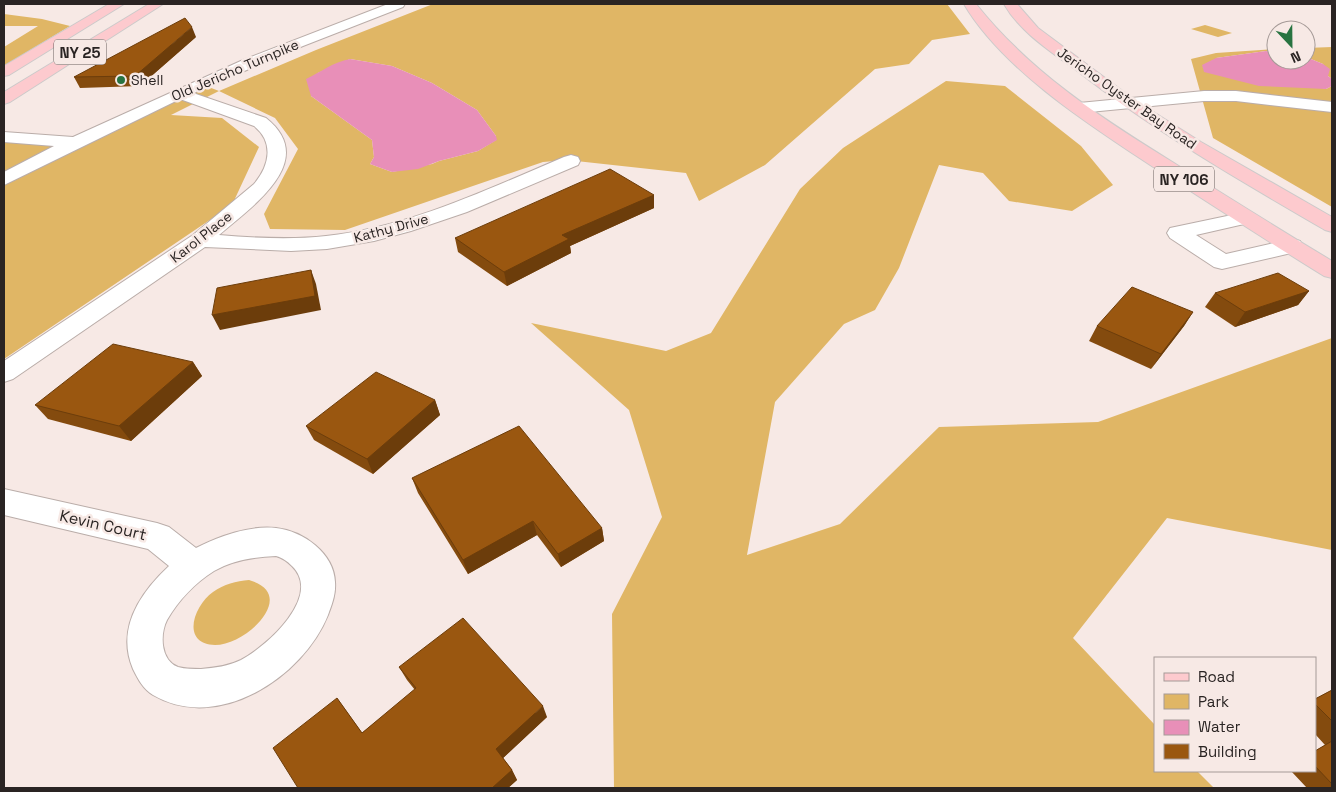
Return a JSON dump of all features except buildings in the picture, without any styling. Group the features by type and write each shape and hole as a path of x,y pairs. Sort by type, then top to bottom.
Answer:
{"main road":[{"name":"NY 25","path":"4,72 118,4"},
{"name":"NY 25","path":"4,99 157,4"},
{"name":"NY 106","path":"970,4 984,23 1036,74 1079,108 1128,143 1332,272"},
{"name":"Jericho Oyster Bay Road","path":"1010,4 1033,32 1130,104 1195,146 1332,226"}],"street":[{"name":"Old Jericho Turnpike","path":"4,179 73,142 180,94 257,60 398,4"},
{"name":"Karol Place","path":"4,373 201,240 261,188 270,176 277,153 276,142 270,130 260,122 180,94"},
{"path":"1079,108 1204,96 1236,96 1332,107"},
{"name":"Old Jericho Turnpike","path":"4,137 73,142"},
{"name":"Kathy Drive","path":"201,240 277,246 345,240 375,234 448,211 571,161"},
{"path":"1246,218 1178,233 1222,262 1292,246"},
{"name":"Kevin Court","path":"4,502 157,537 194,566"},
{"path":"276,542 297,550 312,563 319,582 315,606 302,631 292,643 281,655 255,673 226,685 198,689 173,685 155,673 145,655 145,632 154,608 171,586 194,566 222,551 250,543 276,542"}],"green space":[{"path":"433,4 947,4 970,34 932,40 909,64 875,69 765,165 699,201 686,173 567,160 543,162 345,230 270,229 264,214 298,149 275,118 219,91","holes":["350,59 392,66 432,83 477,110 496,136 496,140 478,151 432,164 392,172 370,164 374,157 372,140 311,96 318,73"]},
{"path":"4,14 42,19 70,26 4,66 4,47 38,26 4,26"},
{"path":"1205,25 1232,33 1218,37 1191,29"},
{"path":"1332,47 1332,79 1328,76 1323,64 1316,61 1316,48"},
{"path":"1266,50 1216,58 1326,89 1332,86 1332,207 1213,138 1191,59 1216,53"},
{"path":"946,81 1005,86 1081,146 1113,185 1072,211 1009,201 983,173 939,165 899,268 875,310 844,324 775,402 747,555 840,524 939,427 1098,422 1332,338 1332,550 1167,518 1073,638 1154,724 1154,772 1198,772 1214,788 614,788 612,614 662,517 629,410 531,323 666,351 711,333 800,189 843,148"},
{"path":"201,84 219,91 171,115 222,118 259,147 232,205 4,359 4,136 73,141"},
{"path":"249,580 263,587 269,596 269,607 263,618 241,637 228,643 215,645 204,643 197,638 194,631 196,614 206,598 217,589 226,585"}],"water":[{"path":"1266,51 1266,70 1316,70 1316,61 1330,69 1328,76 1332,79 1332,86 1326,89 1259,86 1204,72 1202,65 1216,58"},
{"path":"350,59 392,66 432,83 477,110 497,140 478,151 439,161 418,169 392,172 370,164 374,157 372,140 311,96 306,79 344,60"}],"place":[{"name":"Shell","path":"121,80"}]}
